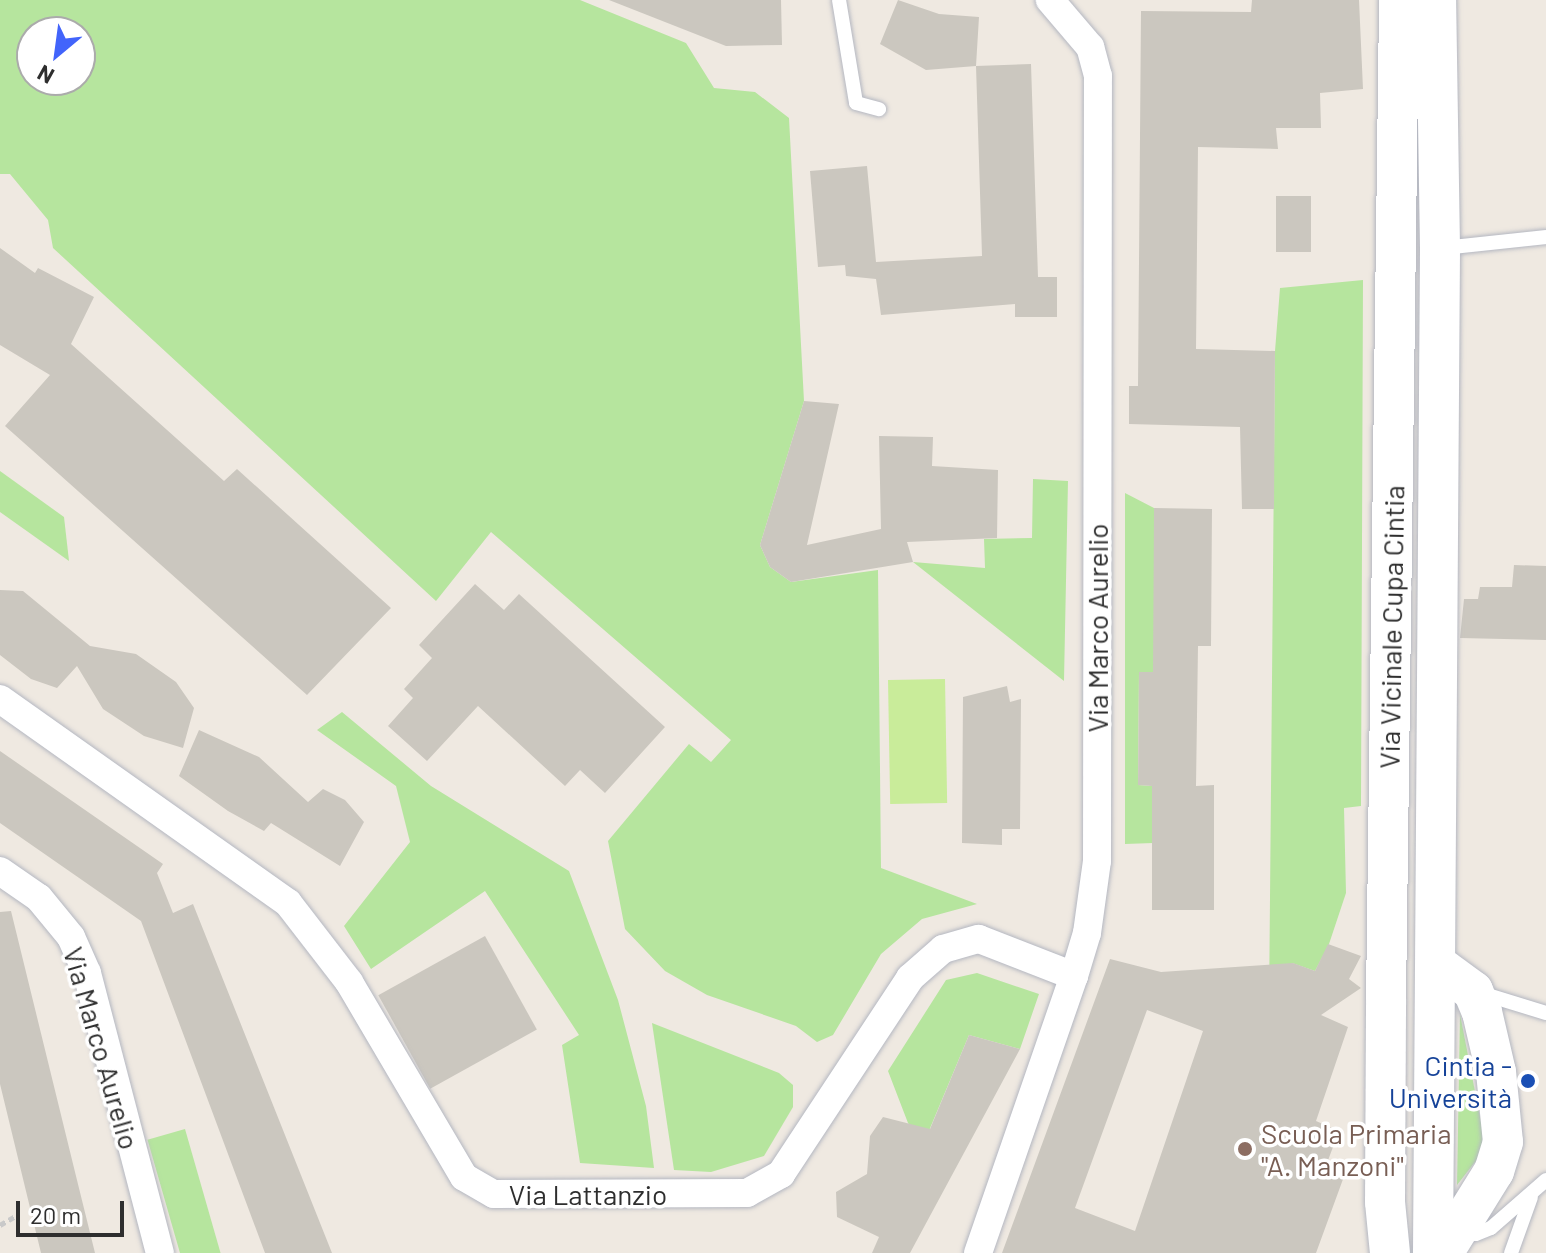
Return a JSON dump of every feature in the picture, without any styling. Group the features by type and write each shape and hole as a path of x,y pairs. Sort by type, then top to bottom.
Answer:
{"main road":[{"name":"Via Vicinale Cupa Cintia","path":"1390,1253 1385,1202 1399,0"},
{"name":"Via Vicinale Cupa Cintia","path":"1436,0 1440,248 1436,964 1441,1241"},
{"path":"1385,1202 1412,1226 1441,1241 1494,1171 1503,1142 1490,1035 1473,991 1436,964"}],"street":[{"name":"Via Marco Aurelio","path":"978,1253 1074,976 1097,861 1098,76 1090,47 1050,0"},
{"name":"Via Lattanzio","path":"0,699 288,903 349,982 464,1177 494,1194 747,1193 781,1174 910,978 943,949 979,939 1074,976"},
{"name":"Via Marco Aurelio","path":"0,871 47,908 71,937 87,973 160,1253"}],"lane":[{"path":"839,0 856,103 879,109"},
{"path":"1440,248 1546,237"},
{"path":"1473,991 1546,1013"},
{"path":"1441,1241 1491,1228 1546,1180"},
{"path":"1511,1253 1532,1195"}],"path":[{"path":"0,1225 17,1215"}],"green space":[{"path":"0,0 580,0 686,43 714,88 755,92 789,118 804,401 760,545 770,567 791,582 878,570 881,868 977,904 922,919 881,954 833,1035 817,1042 796,1026 707,995 665,971 625,929 608,841 689,744 711,762 731,740 491,532 436,601 53,248 48,220 10,174 0,174"},
{"path":"1363,280 1361,806 1344,808 1346,893 1329,944 1315,971 1292,963 1277,1000 1269,1007 1275,351 1280,288"},
{"path":"0,471 64,517 69,561 0,512"},
{"path":"1033,479 1068,481 1064,681 913,562 985,568 984,539 1032,538"},
{"path":"1125,493 1154,508 1176,672 1139,672 1138,785 1152,786 1153,843 1125,844"},
{"path":"945,679 947,803 890,804 888,680"},
{"path":"342,712 431,786 569,871 618,1000 646,1106 654,1168 580,1163 562,1045 579,1035 485,891 371,969 344,926 410,842 396,786 317,730"},
{"path":"977,973 1039,994 1020,1049 969,1035 923,1145 908,1123 888,1071 946,980"},
{"path":"1460,1014 1486,1148 1457,1185"},
{"path":"652,1023 779,1073 793,1085 793,1107 764,1156 711,1172 674,1170"},
{"path":"185,1129 221,1253 180,1253 148,1140"}],"building":[{"path":"609,0 781,0 782,45 726,46"},
{"path":"898,0 939,14 979,17 976,66 926,70 880,44"},
{"path":"1252,0 1359,0 1363,89 1320,93 1321,128 1276,128 1278,149 1198,147 1196,349 1275,351 1274,509 1242,509 1240,427 1129,424 1129,386 1138,386 1141,11 1251,12"},
{"path":"1031,64 1038,277 1057,277 1057,317 1015,317 1015,304 881,315 876,279 846,276 845,265 818,267 810,171 867,166 876,262 982,256 976,66"},
{"path":"1276,196 1311,196 1311,252 1276,252"},
{"path":"0,248 35,273 38,268 94,297 71,344 224,481 237,469 391,608 307,695 5,426 50,375 0,345"},
{"path":"804,401 839,404 807,545 881,529 879,436 933,437 932,466 998,470 997,538 907,542 913,562 791,582 770,567 760,545"},
{"path":"1154,508 1212,509 1211,646 1198,646 1196,786 1214,785 1214,910 1152,910 1152,786 1138,785 1139,672 1153,672"},
{"path":"1514,565 1546,566 1546,640 1460,638 1464,599 1478,599 1480,587 1512,587"},
{"path":"475,584 504,610 519,594 665,727 605,793 580,770 565,786 478,706 427,761 388,726 413,698 404,689 432,658 419,645"},
{"path":"0,590 23,591 90,646 136,654 176,682 194,708 183,748 144,736 103,709 77,666 57,688 31,679 0,655"},
{"path":"1007,686 1010,702 1021,699 1020,829 1002,829 1002,845 962,843 963,697"},
{"path":"199,730 259,757 308,802 323,789 345,800 364,822 340,866 271,823 264,831 228,811 179,776"},
{"path":"0,751 163,864 157,873 173,913 193,904 332,1253 265,1253 141,921 0,823"},
{"path":"11,911 95,1253 41,1253 0,1084 0,912"},
{"path":"485,936 537,1030 430,1089 378,995"},
{"name":"Scuola Primaria \"A. Manzoni\"","path":"1328,944 1361,956 1349,979 1361,988 1321,1015 1348,1027 1316,1121 1339,1131 1327,1163 1346,1171 1316,1253 1002,1253 1110,959 1161,972 1293,963 1315,971","holes":["1147,1010 1203,1031 1135,1231 1075,1208"]},
{"path":"969,1035 1020,1049 910,1253 872,1253 879,1237 837,1217 836,1192 867,1174 870,1136 883,1117 930,1129"}],"place":[{"name":"Cintia - Università","path":"1528,1081"},
{"name":"Scuola Primaria \"A. Manzoni\"","path":"1245,1149"}]}
